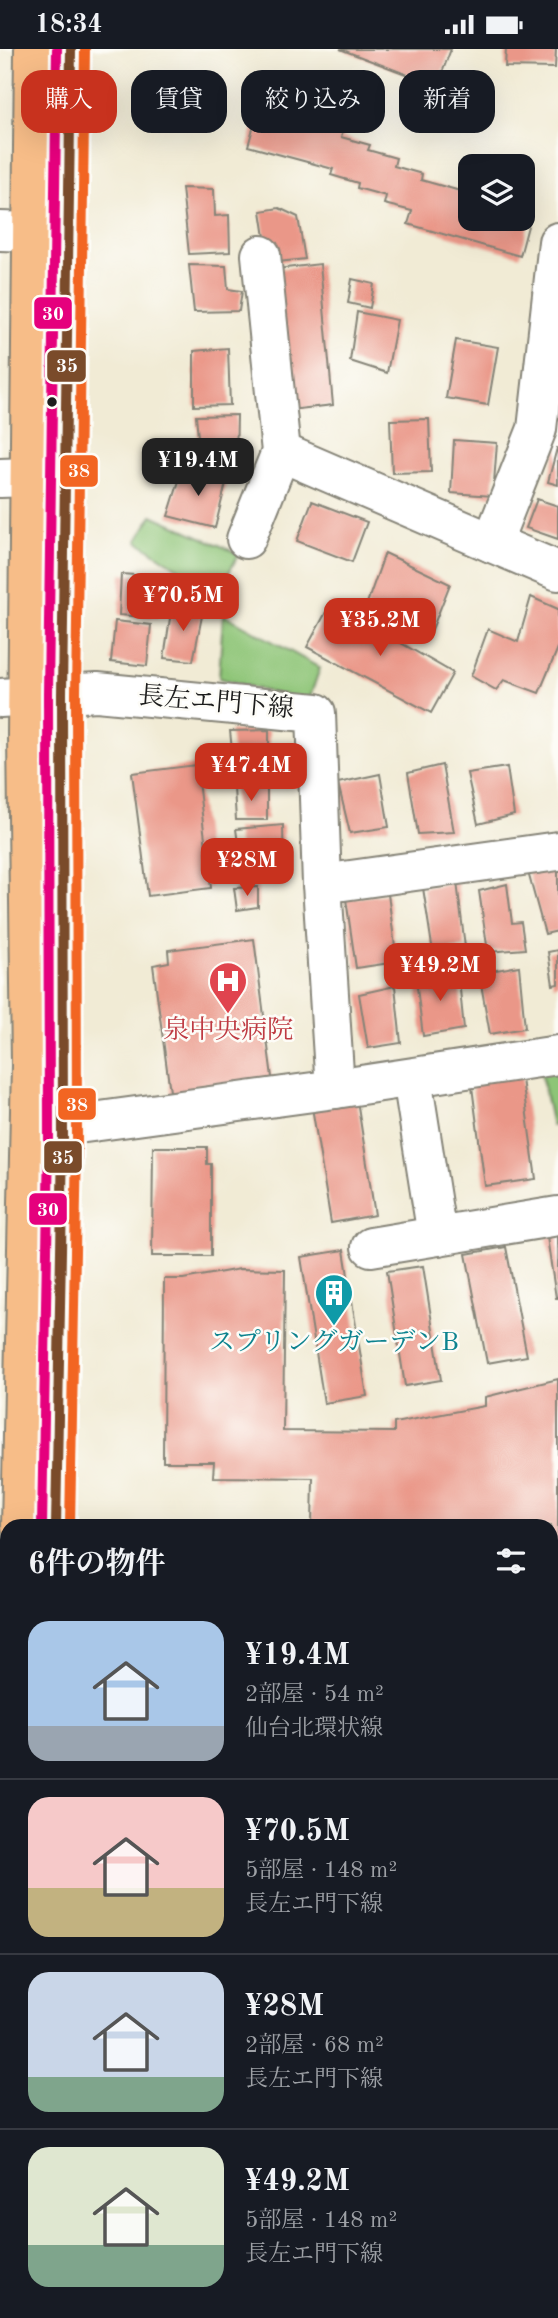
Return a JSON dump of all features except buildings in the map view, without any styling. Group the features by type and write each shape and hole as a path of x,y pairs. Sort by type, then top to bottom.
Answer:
{"main road":[{"path":"34,49 16,232 15,477 63,1126 56,1519"},
{"path":"21,1519 31,1065 27,735 71,49"}],"street":[{"path":"492,543 537,429 558,242"},
{"path":"246,539 281,452 261,255"},
{"path":"281,452 558,571"},
{"name":"長左エ門下線","path":"30,696 97,692 316,713 322,884 335,1089"},
{"path":"322,884 558,851"},
{"path":"63,1126 558,1055"},
{"path":"412,1078 437,1236"},
{"path":"371,1247 558,1216"}],"green space":[{"path":"152,515 239,554 217,594 137,541"},
{"path":"223,614 320,668 308,703 219,678"},
{"path":"558,1061 558,1125 552,1126 539,1064"}],"transit line":[{"name":"30","path":"42,1519 49,1142 48,694 57,49"},
{"name":"35","path":"56,1519 63,1142 62,694 71,49"},
{"name":"38","path":"70,1519 77,1142 76,694 85,49"}],"place":[{"name":"泉中央病院","path":"228,1015"},
{"name":"スプリングガーデンB","path":"334,1327"}]}
